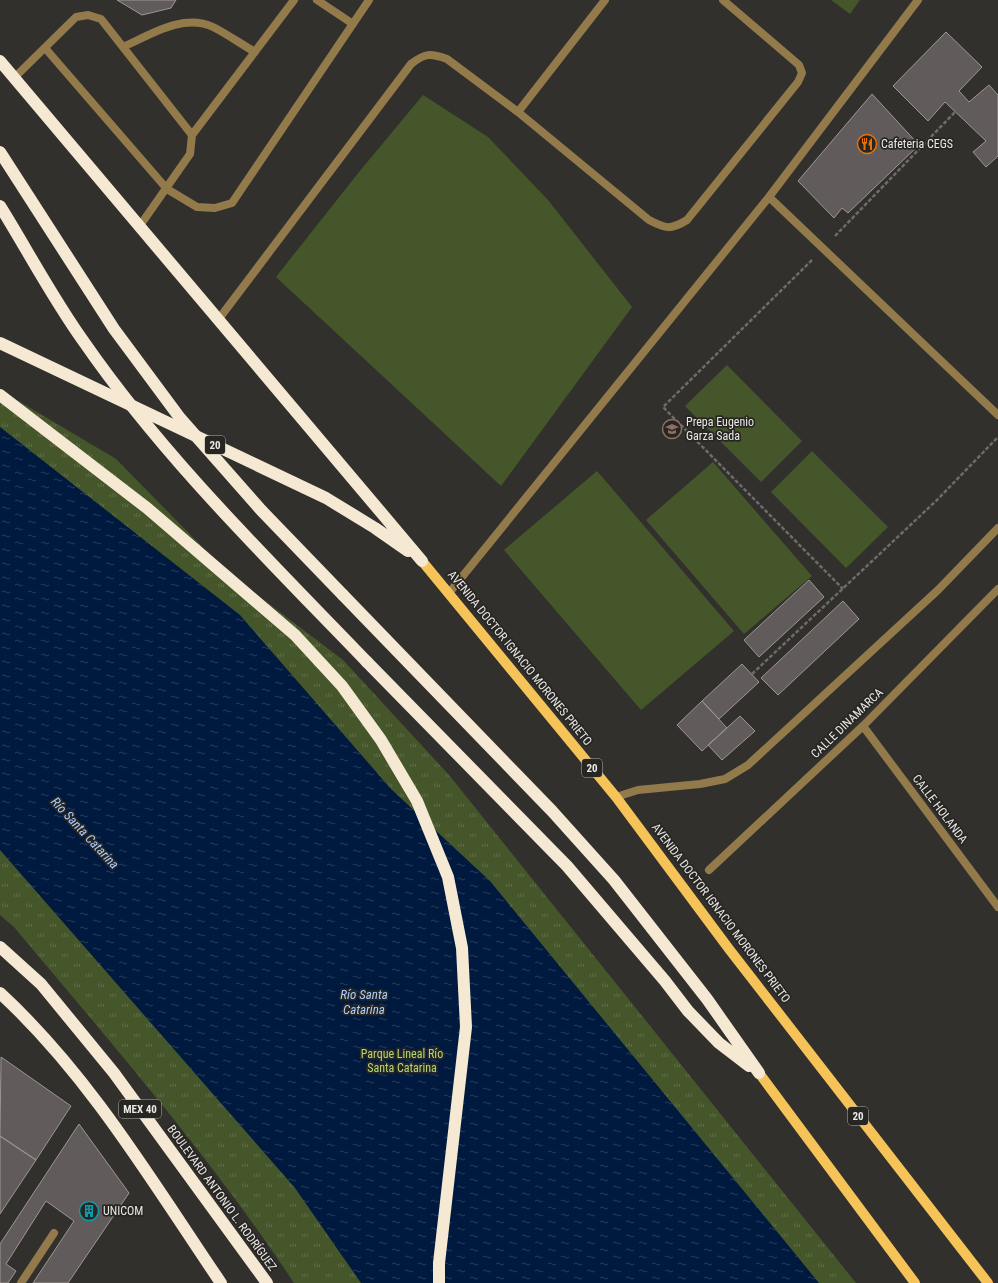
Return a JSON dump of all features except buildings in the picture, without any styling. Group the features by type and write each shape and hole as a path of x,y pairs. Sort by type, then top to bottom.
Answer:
{"highway":[{"path":"0,61 422,561"},
{"path":"0,152 114,329 180,418 261,510 552,811 614,880 707,999 759,1073"},
{"path":"0,206 83,342 155,435 243,532 567,866 688,1011 719,1043 759,1073"},
{"name":"AVENIDA DOCTOR IGNACIO MORONES PRIETO","path":"0,344 167,421 326,498 375,528 422,561"},
{"path":"0,395 147,508 295,635 342,686 381,740 417,801 448,877 462,948 466,1027 439,1263 439,1283"},
{"name":"BOULEVARD ANTONIO L. RODRÍGUEZ","path":"0,947 41,984 114,1073 267,1283"},
{"name":"MEX 40","path":"0,993 21,1013 93,1095 221,1283"}],"main road":[{"name":"AVENIDA DOCTOR IGNACIO MORONES PRIETO","path":"422,561 616,798 734,955 988,1283"},
{"path":"759,1073 915,1283"}],"street":[{"path":"139,227 190,154 192,135 294,0"},
{"path":"317,0 353,24"},
{"path":"45,48 166,189 197,207 215,208 232,203 369,0"},
{"path":"518,112 605,0"},
{"path":"218,320 411,64 422,55 436,55 447,59 518,112 649,220 662,227 674,228 687,220 798,82 802,73 799,65 723,0"},
{"path":"449,593 592,419 769,197 918,0"},
{"path":"14,78 76,17 88,15 101,19 192,135"},
{"path":"123,47 168,26 188,22 212,26 255,52"},
{"path":"769,197 998,416"},
{"path":"616,798 638,790 700,784 725,779 748,765 938,590 998,528"},
{"name":"CALLE DINAMARCA","path":"709,870 863,726 998,589"},
{"name":"CALLE HOLANDA","path":"863,726 998,907"},
{"path":"21,1283 54,1233"}],"path":[{"path":"843,588 663,407 823,248 956,111"},
{"path":"752,674 937,500 998,437"}],"green space":[{"path":"831,0 860,0 850,14"},
{"path":"423,95 488,137 548,200 632,307 501,486 276,277 359,172"},
{"path":"727,365 802,441 761,482 685,406"},
{"name":"Río Santa Catarina","path":"0,390 116,459 227,572 343,660 449,775 856,1283 294,1283 262,1236 195,1146 123,1057 14,927 0,915"},
{"path":"812,451 888,527 846,568 771,492"},
{"path":"713,462 812,576 744,634 646,520"},
{"path":"597,471 734,631 641,710 504,550"}],"water":[{"name":"Río Santa Catarina","path":"0,427 240,615 391,789 490,881 819,1283 361,1283 295,1188 0,850"}],"place":[{"name":"Cafeteria CEGS","path":"867,144"},
{"name":"Prepa Eugenio Garza Sada","path":"672,429"},
{"name":"UNICOM","path":"89,1211"}],"park label":[{"name":"Parque Lineal Río Santa Catarina","path":"402,1061"}]}
